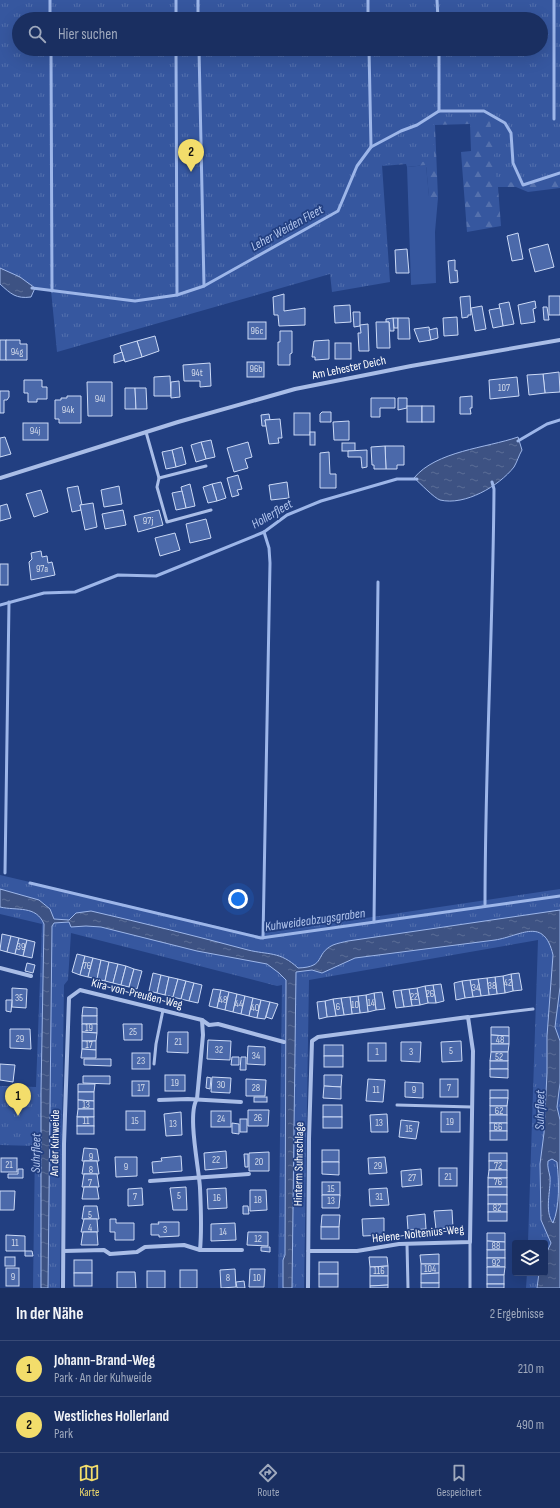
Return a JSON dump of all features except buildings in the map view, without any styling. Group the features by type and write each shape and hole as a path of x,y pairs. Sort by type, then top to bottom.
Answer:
{"street":[{"name":"Am Lehester Deich","path":"0,478 146,432 295,389 411,366 560,340"},
{"path":"0,968 31,976"},
{"name":"Kira-von-Preußen-Weg","path":"69,998 80,990 202,1020 208,1025 218,1024 284,1042"},
{"name":"An der Kuhweide","path":"63,1288 64,1144 69,998"},
{"name":"Hinterm Suhrschlage","path":"308,1288 312,1041 318,1037 468,1017"},
{"name":"Helene-Noltenius-Weg","path":"308,1251 357,1251 399,1244 470,1242 473,1051 468,1017"},
{"path":"200,1250 202,1229 199,1177 193,1131 194,1104 197,1099 203,1035 202,1020"},
{"path":"159,1100 197,1099 241,1102"},
{"path":"150,1181 249,1174"},
{"path":"64,1251 104,1250 110,1254 137,1252 145,1247 184,1245 200,1250 242,1250"}],"lane":[{"path":"146,432 159,478 157,487 167,522 210,510"},
{"path":"159,478 206,466"},
{"path":"468,1017 533,1009"},
{"path":"154,1064 156,1044 163,1010"},
{"path":"397,1105 472,1107"},
{"path":"470,1242 470,1288"},
{"path":"407,1244 408,1288"}],"green space":[{"path":"0,0 560,0 560,180 497,183 490,119 434,121 434,161 382,165 390,282 332,292 330,274 57,352 51,290 26,287 0,276"},
{"path":"436,107 489,109 560,173 560,188 528,192 516,187 498,187 501,226 467,232 461,152 471,151 470,124 435,125 438,198 429,197 426,165 407,167 406,164 383,166 369,158"},
{"path":"426,165 429,196 438,198 435,232 436,283 411,285 407,167"},
{"path":"0,875 259,936 265,933 560,889 560,1288 526,1288 527,1276 548,1276 548,1240 528,1240 538,940 309,980 304,1288 278,1288 282,985 277,986 71,933 68,980 64,985 60,1288 33,1288 35,1146 0,1145 0,1086 36,1087 42,924 0,914"}],"water":[{"path":"0,268 20,277 35,288 31,297 21,297 7,291 0,284"},
{"path":"518,437 522,450 514,467 500,481 481,493 460,500 440,500 414,478 423,469 448,456"},
{"path":"0,889 39,900 50,909 54,919 69,920 76,913 91,911 248,950 274,954 292,963 298,968 307,967 317,963 327,949 335,944 348,941 560,910 560,987 555,1027 560,1041 560,1083 557,1107 560,1120 560,1288 537,1288 539,1276 548,1276 548,1250 551,1243 541,1220 540,1164 544,1133 547,1036 553,955 549,943 544,936 538,932 530,931 495,940 355,958 322,973 312,970 296,972 292,1288 283,1288 283,1260 285,1255 286,980 267,964 197,951 101,927 71,927 69,922 54,923 52,926 48,1288 41,1288 41,1092 44,924 41,918 31,911 0,907","holes":["552,1159 557,1162 557,1209 553,1223 550,1218 548,1207 550,1183 548,1161"]}],"waterway":[{"path":"50,0 50,12"},
{"path":"176,0 176,12"},
{"path":"198,0 198,12"},
{"path":"368,0 368,12"},
{"path":"437,0 438,12"},
{"path":"554,0 554,119"},
{"path":"51,56 52,291"},
{"path":"176,56 177,295"},
{"path":"199,56 204,286"},
{"path":"369,56 371,147"},
{"path":"439,56 439,111"},
{"name":"Leher Weiden Fleet","path":"32,288 135,301 177,295 204,286 338,211 357,166 371,147 401,131 417,125 439,111 484,111 505,123 511,133 513,163 523,185 560,173"},
{"name":"Hollerfleet","path":"518,441 547,424 560,420"},
{"name":"Hollerfleet","path":"0,605 44,593 75,592 118,575 156,576 264,532 287,515 321,501 397,479 417,479"},
{"path":"485,906 486,802 494,489 492,482"},
{"path":"263,938 270,563 269,548 264,532"},
{"path":"374,922 378,582"},
{"path":"5,873 9,602"},
{"name":"Kuhweideabzugsgraben","path":"30,883 261,938 560,896"}],"place":[{"name":"Westliches Hollerland","path":"191,172"},
{"name":"Johann-Brand-Weg","path":"18,1116"}],"water label":[{"name":"Suhrfleet","path":"540,1110"},
{"name":"Suhrfleet","path":"36,1153"}]}
